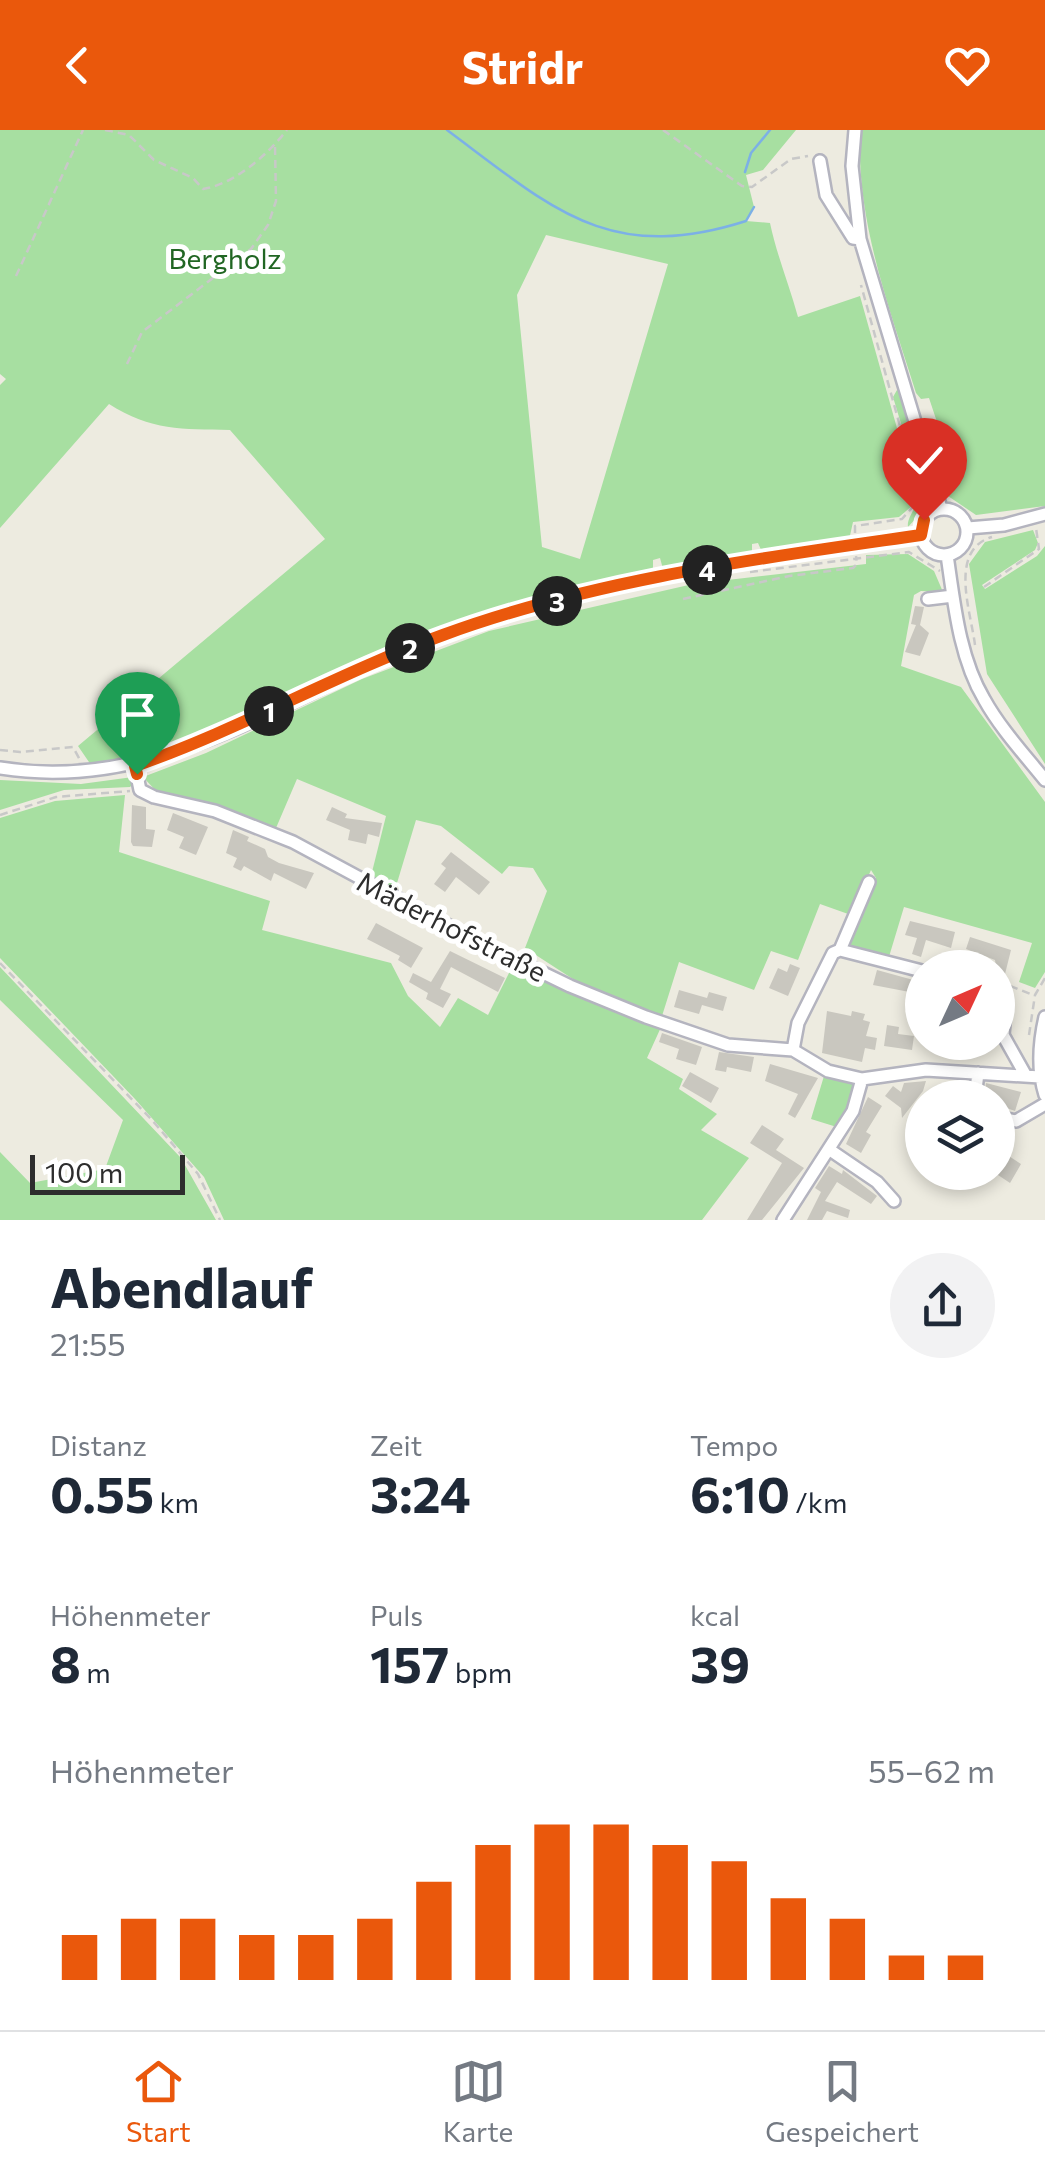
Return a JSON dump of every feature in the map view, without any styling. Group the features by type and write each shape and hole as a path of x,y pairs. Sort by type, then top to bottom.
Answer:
{"street":[{"path":"855,130 852,166 860,239 941,508"},
{"path":"820,161 833,210 853,238 860,239"},
{"path":"941,508 961,515 968,528 965,543 948,555 933,552 921,535 928,514 941,508"},
{"path":"968,528 1033,522 1045,514"},
{"path":"0,768 36,774 135,766 208,740 444,634 495,618 634,584 855,551 921,535"},
{"path":"948,555 953,596 970,666 984,699 1045,780"},
{"path":"928,599 953,596"},
{"path":"135,766 140,790"},
{"name":"Mäderhofstraße","path":"140,790 215,811 292,842 477,941 646,1017 728,1044 794,1050"},
{"path":"840,950 869,882"},
{"path":"905,967 840,950 832,953 798,1022 794,1050 807,1062 862,1080 902,1070 1033,1077"},
{"path":"1033,1077 1045,1017"},
{"path":"1015,1052 1045,1094"},
{"path":"977,1080 978,1073"},
{"path":"783,1220 853,1111 862,1080"},
{"path":"1015,1121 1045,1104"},
{"path":"830,1150 877,1182 894,1201"}],"path":[{"path":"16,276 83,130"},
{"path":"104,130 129,135 154,160 193,178 204,188 222,186 275,146 287,130"},
{"path":"663,130 742,186 763,182 791,159 805,156 820,161"},
{"path":"126,364 142,332 251,249 268,226 276,201 275,146"},
{"path":"683,599 789,576 852,568 857,564 855,526 902,519"},
{"path":"984,587 1039,549 1033,522 1045,524"},
{"path":"970,666 975,650 966,562 977,544 1002,535"},
{"path":"748,572 855,551 909,552 940,571"},
{"path":"0,750 72,747 80,757 82,773"},
{"path":"0,815 56,797 140,790"},
{"path":"0,963 152,1120 198,1174 220,1220"},
{"path":"1015,987 1035,995"}],"green space":[{"name":"Bergholz","path":"0,130 796,130 763,170 746,175 754,207 746,221 770,223 798,317 860,296 914,489 912,506 899,517 853,522 849,540 762,552 758,543 752,544 752,552 663,569 660,558 653,560 653,571 552,593 547,586 537,591 538,597 384,648 196,734 91,765 78,746 325,539 230,430 153,424 109,404 0,528 0,385 6,379 0,374","holes":["546,235 668,264 580,559 542,547 517,295"]},
{"path":"860,130 1045,130 1045,506 976,515 948,496 934,453 946,449 929,398 921,399 916,393 876,263 863,198"},
{"path":"897,390 902,392 928,505 908,527 920,487 893,397"},
{"path":"1033,530 1038,543 1035,550 982,585 985,589 1037,556 1045,546 1045,764 987,674 969,564 985,542"},
{"path":"908,554 934,571 943,592 921,591 914,595 901,666 961,687 1045,802 1045,972 1035,988 1019,982 1032,943 904,907 888,960 844,947 876,878 871,870 851,915 820,904 798,960 771,951 754,990 679,962 662,1016 576,981 525,948 547,891 533,868 509,866 502,874 441,826 416,820 394,893 370,880 386,816 297,779 276,828 158,793 143,777 206,753 362,679 489,631 693,584 866,564 866,555"},
{"path":"133,777 135,782 130,787 64,790 0,810 0,780 81,784"},
{"path":"125,795 119,852 270,901 262,930 391,963 408,996 440,1027 458,998 488,1015 514,963 662,1025 647,1058 683,1079 679,1089 717,1114 701,1130 749,1158 702,1220 224,1220 204,1177 0,958 0,818 55,801"},
{"path":"0,967 181,1158 216,1220 0,1220 0,1152 30,1183 105,1169 123,1120 0,1000"},
{"path":"824,1076 857,1084 840,1128 811,1119"}],"building":[{"path":"915,606 924,607 920,625 929,633 920,656 905,652 916,625 911,624"},
{"path":"132,805 146,807 146,829 155,830 152,847 133,846 131,842"},
{"path":"332,807 347,814 345,818 382,823 379,837 368,834 366,844 348,840 350,830 326,820"},
{"path":"173,813 208,827 196,855 179,848 184,837 167,830"},
{"path":"233,830 249,837 247,841 265,849 268,857 279,863 314,873 306,889 274,873 271,881 244,866 241,871 233,867 237,858 226,853"},
{"path":"451,852 490,882 479,895 456,877 445,892 434,884 446,868 441,864"},
{"path":"910,921 955,932 951,948 926,940 923,950 913,950 917,938 905,935"},
{"path":"376,923 423,948 411,968 398,960 400,956 367,939"},
{"path":"970,937 1011,950 969,950"},
{"path":"450,951 505,978 498,992 451,967 440,989 451,994 443,1008 426,999 428,993 409,982 413,973 431,982"},
{"path":"790,964 800,968 788,996 769,988 778,968 787,972"},
{"path":"877,970 905,978 905,991 873,985"},
{"path":"679,990 707,998 709,992 727,997 723,1011 702,1005 699,1014 674,1007"},
{"path":"827,1011 851,1016 852,1011 865,1014 863,1020 870,1022 866,1036 877,1038 875,1050 865,1048 862,1062 822,1053"},
{"path":"887,1025 899,1027 898,1034 905,1035 905,1049 884,1046"},
{"path":"662,1033 702,1047 696,1065 676,1059 679,1049 659,1042"},
{"path":"719,1052 754,1057 751,1072 727,1067 726,1072 715,1070"},
{"path":"770,1064 818,1078 795,1118 788,1114 798,1094 765,1081"},
{"path":"690,1072 719,1088 711,1103 682,1086"},
{"path":"904,1083 902,1118 901,1108 885,1096 893,1086 901,1092"},
{"path":"868,1097 882,1106 866,1132 871,1135 861,1153 846,1144"},
{"path":"762,1125 784,1139 776,1150 804,1168 762,1220 747,1220 782,1163 750,1143"},
{"path":"829,1166 842,1174 843,1170 877,1196 871,1204 837,1182 825,1201 850,1210 848,1218 827,1211 822,1220 807,1220 821,1192 815,1188"}],"waterway":[{"path":"447,130 551,205 618,232 656,236 698,233 746,221 754,207"},
{"path":"745,172 751,153 770,130"}],"route":[{"path":"137,774 135,766 208,740 444,634 577,596 748,562 921,535 924,520"}]}
